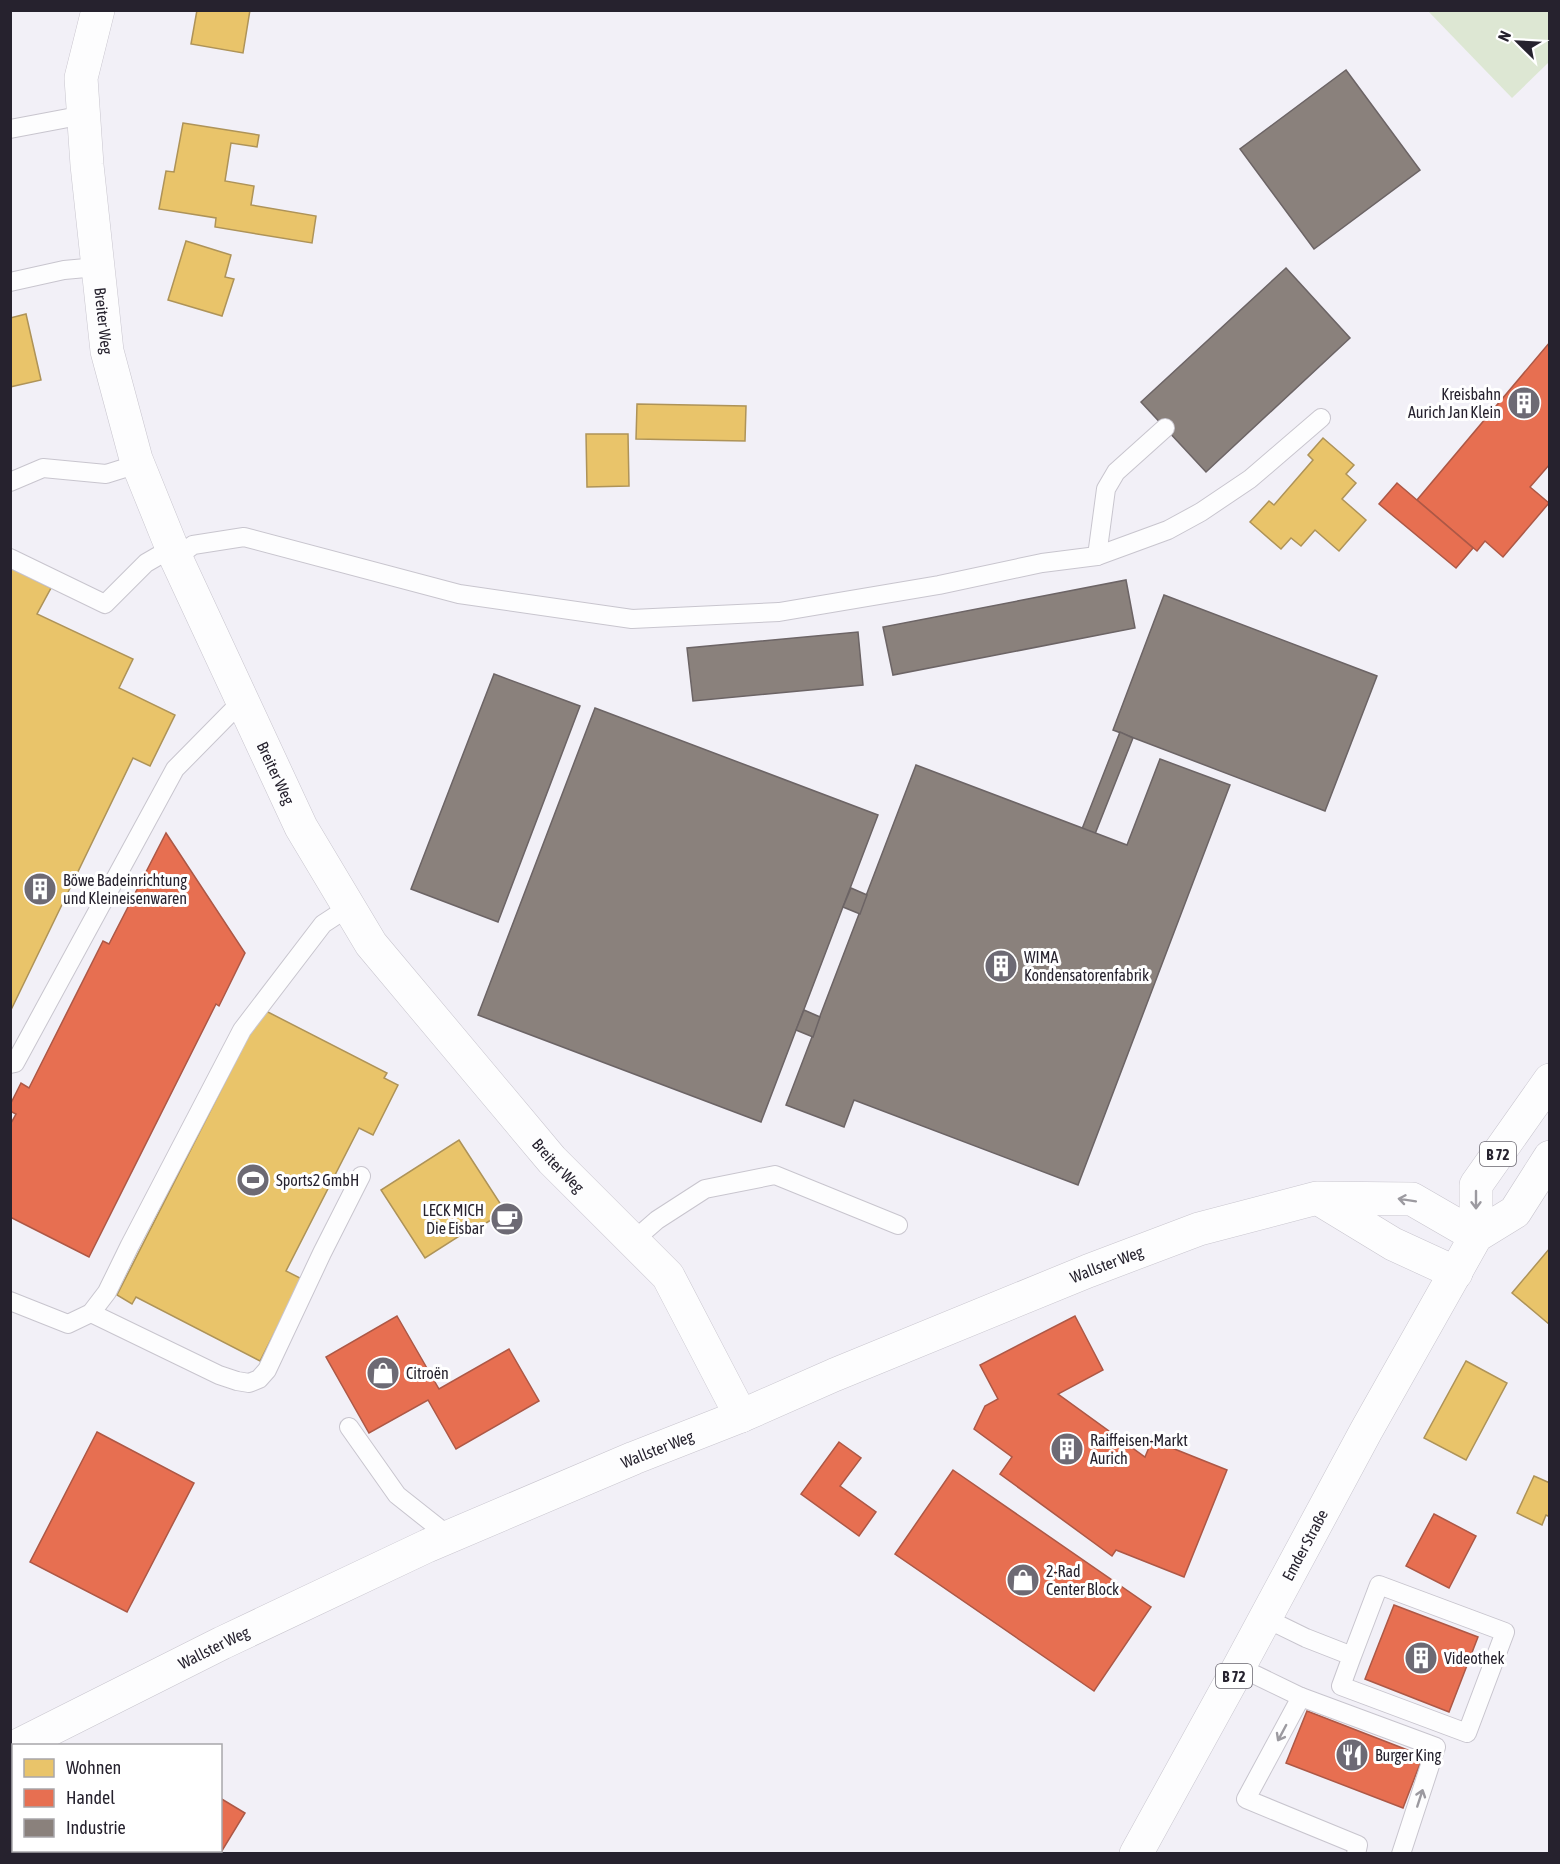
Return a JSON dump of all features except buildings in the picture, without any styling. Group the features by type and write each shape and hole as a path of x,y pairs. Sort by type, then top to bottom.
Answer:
{"street":[{"name":"Breiter Weg","path":"98,10 81,78 97,267 107,351 138,464 174,553 301,827 371,944 552,1160 668,1276 741,1416"},
{"name":"Emder Straße","path":"1142,1851 1366,1431 1476,1236 1476,1185 1550,1080"},
{"name":"Emder Straße","path":"1476,1236 1515,1212 1550,1157"},
{"name":"Wallster Weg","path":"20,1744 222,1643 450,1537 834,1375 1199,1229 1317,1198 1412,1199 1476,1236"},
{"path":"1317,1198 1393,1244 1456,1273"}],"lane":[{"path":"10,129 84,115"},
{"path":"10,282 64,270 97,267"},
{"path":"10,558 105,604 146,563 193,545 244,537 459,594 632,619 779,612 939,585 1042,563 1097,556 1168,530 1201,512 1250,479 1321,418"},
{"path":"1097,556 1106,489 1116,472 1165,428"},
{"path":"10,482 43,468 106,474 138,464"},
{"path":"10,1064 15,1063 176,768 243,700"},
{"path":"10,1301 68,1324 91,1312 107,1292 242,1030 323,924 349,907"},
{"path":"633,1241 657,1220 705,1189 775,1175 898,1225"},
{"path":"91,1312 219,1375 249,1383 259,1379 267,1370 322,1252 361,1176"},
{"path":"349,1427 397,1495 450,1537"},
{"path":"1379,1584 1505,1632 1467,1733 1341,1686 1352,1656 1379,1584"},
{"path":"1265,1618 1306,1638 1352,1656"},
{"path":"1239,1667 1301,1697 1436,1747 1401,1854"},
{"path":"1301,1697 1246,1799 1358,1845 1356,1854"}],"green space":[{"path":"1428,11 1549,11 1549,62 1512,98"}],"place":[{"name":"Kreisbahn Aurich Jan Klein","path":"1524,403"},
{"name":"Böwe Badeinrichtung und Kleineisenwaren","path":"40,889"},
{"name":"WIMA Kondensatorenfabrik","path":"1001,966"},
{"name":"Sports2 GmbH","path":"253,1180"},
{"name":"LECK MICH Die Eisbar","path":"507,1219"},
{"name":"Citroën","path":"383,1373"},
{"name":"Raiffeisen-Markt Aurich","path":"1067,1449"},
{"name":"2-Rad Center Block","path":"1023,1580"},
{"name":"Videothek","path":"1421,1658"},
{"name":"Burger King","path":"1352,1755"}]}
